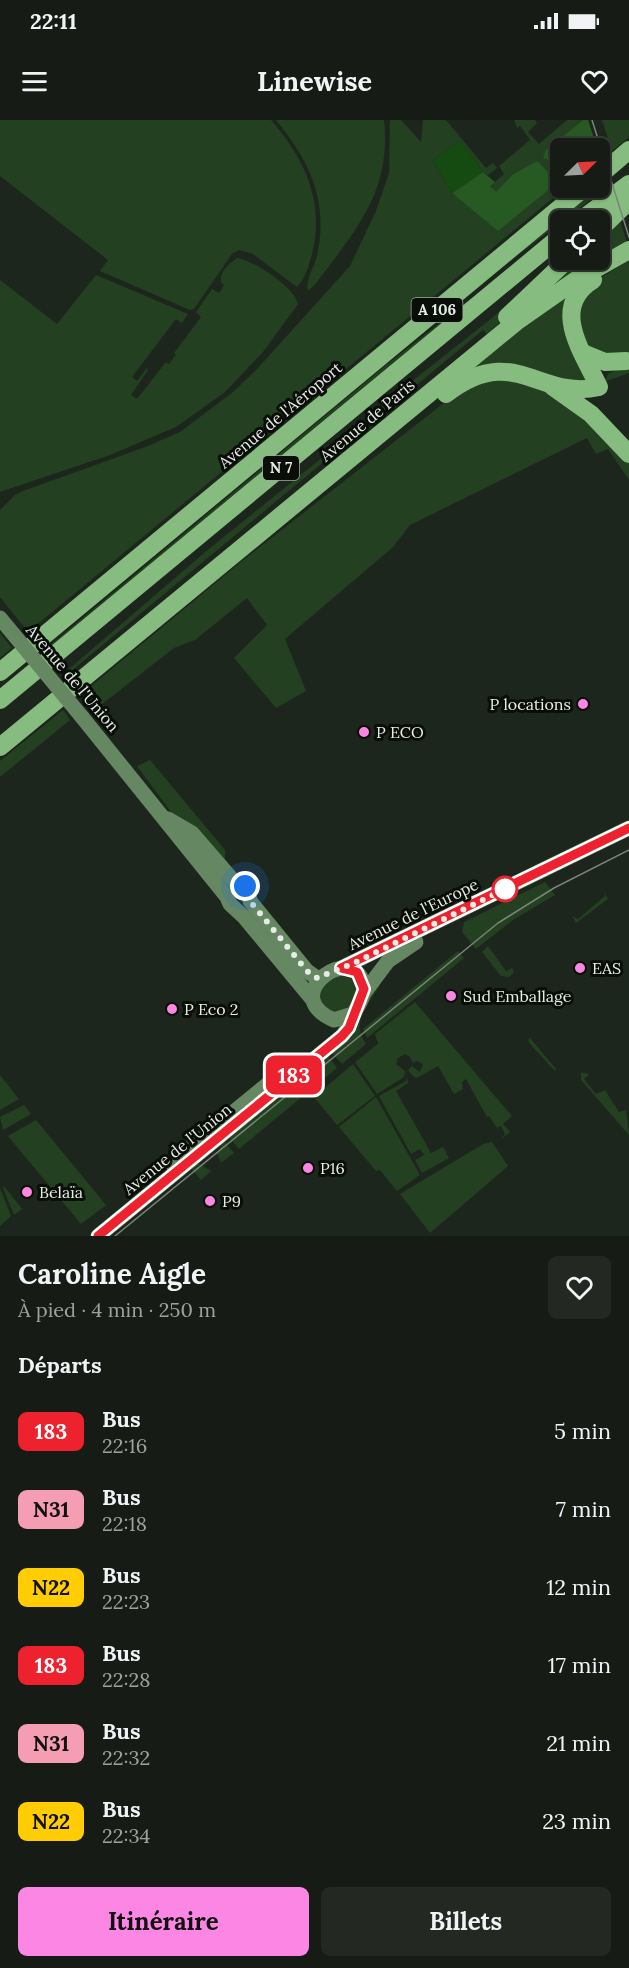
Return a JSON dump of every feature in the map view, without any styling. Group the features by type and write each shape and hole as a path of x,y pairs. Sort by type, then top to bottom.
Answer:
{"highway":[{"path":"610,166 629,150"},
{"path":"594,210 629,184"},
{"name":"Avenue de l'Aéroport","path":"0,672 572,198"},
{"path":"583,210 607,200"},
{"path":"610,213 629,200"},
{"path":"610,219 629,200"},
{"path":"348,385 364,379 450,310 550,235"},
{"name":"N 7","path":"0,700 550,245"},
{"name":"Avenue de Paris","path":"0,747 516,322 576,280 629,250"},
{"path":"388,428 404,425 457,385 478,375 506,372 578,388 599,387 571,324 573,300 585,284 629,256"},
{"name":"N 7","path":"0,715 550,260"},
{"path":"388,428 399,410 503,322 557,270"},
{"path":"583,352 605,362 626,361"},
{"path":"541,379 591,414 629,454"},
{"path":"0,684 80,615 86,601"},
{"path":"0,736 86,669 106,662"}],"street":[{"name":"Avenue de l'Union","path":"0,618 163,816 307,971 317,978 322,977"},
{"name":"Avenue de l'Europe","path":"341,968 629,828"},
{"name":"Avenue de l'Europe","path":"364,993 388,961 410,945 629,837"},
{"name":"Avenue de l'Union","path":"238,898 312,999"},
{"path":"341,968 357,972 364,985 364,993 353,1014 339,1020 328,1018 312,999 313,990 322,977 341,968"},
{"name":"Avenue de l'Union","path":"98,1236 342,1036 349,1028 353,1014"},
{"name":"Avenue de l'Union","path":"84,1236 325,1037 329,1030 328,1018"}],"shaded area":[{"path":"0,120 271,120 294,150 314,199 315,235 311,259 300,284 297,287 253,254 239,250 232,254 194,309 190,310 100,271 108,260 0,176"},
{"path":"276,120 384,120 385,146 376,190 356,229 314,286 308,290 307,286 317,256 320,236 318,200 307,167"},
{"path":"390,120 401,120 421,142 423,120 446,120 486,168 493,163 497,168 488,175 483,172 460,140 433,161 452,193 498,230 512,175 496,193 490,186 504,174 499,166 530,140 520,126 517,128 514,120 535,120 537,123 528,132 539,144 567,120 583,120 561,138 550,138 550,148 543,158 550,161 550,198 553,198 28,632 0,597 0,510 15,495 23,491 148,446 180,432 233,392 257,369 350,266 376,211 389,173"},
{"path":"583,120 588,120 594,138 561,138"},
{"path":"602,120 629,120 629,137 612,151 610,138 608,138"},
{"path":"460,140 483,172 452,193 433,161"},
{"path":"550,147 550,161 543,158"},
{"path":"537,161 550,174 550,189 498,231 452,193 483,172 495,182 490,186 496,192 512,175"},
{"path":"582,198 593,198 577,210 567,210"},
{"path":"619,217 627,243 610,253 610,224"},
{"path":"550,224 550,231 504,262"},
{"path":"238,258 254,264 273,276 290,290 298,304 263,352 225,392 176,427 110,455 0,492 0,280 57,324 96,275 188,314 182,323 176,319 132,377 137,381 147,368 148,370 131,395 137,399 166,362 169,364 176,355 174,353 201,317 196,312 212,289 219,293 224,285 221,282 223,271"},
{"path":"629,260 629,356 588,351 574,310 600,278"},
{"path":"564,270 583,270 546,294"},
{"path":"490,284 47,655 43,651 386,365"},
{"path":"579,284 571,297 591,382 467,375 489,351"},
{"path":"519,293 523,298 508,305 497,319 509,314 487,334 483,330 64,677 62,675 204,553 381,410 383,404 492,318"},
{"path":"629,363 629,373 604,382 608,374"},
{"path":"501,377 562,397 623,454 629,463 629,480 608,449 596,454 587,438 410,525 393,547 285,639 306,691 276,708 234,658 267,625 247,598 195,640 174,648 92,712 79,696 242,561 449,399 467,386"},
{"path":"0,633 12,648 0,658"},
{"path":"63,710 70,720 0,777 0,761"},
{"path":"150,760 225,850 225,859 222,860 200,835 171,812 137,766"},
{"path":"545,882 555,895 513,920 476,949 462,932 464,922"},
{"path":"603,891 608,899 576,923 572,916 578,919 605,896"},
{"path":"488,946 506,971 512,968 514,972 509,977 501,976 482,952"},
{"path":"458,951 464,958 367,1038 363,1029"},
{"path":"349,975 355,978 360,988 348,1008 336,1014 317,1000 322,984 337,977"},
{"path":"377,982 380,985 360,1021 360,1029 366,1044 342,1064 330,1051"},
{"path":"415,1002 512,1116 503,1124 510,1132 500,1140 505,1134 501,1126 497,1128 489,1116 487,1117 466,1079 462,1082 463,1089 454,1094 438,1066 417,1078 414,1077 408,1070 412,1066 420,1072 423,1064 417,1061 413,1063 405,1054 398,1058 396,1064 405,1071 404,1077 377,1094 355,1062 378,1044 375,1034"},
{"path":"530,1038 556,1069 555,1071 530,1044 528,1040"},
{"path":"326,1054 337,1068 239,1149 229,1137"},
{"path":"353,1064 375,1096 337,1125 314,1097"},
{"path":"583,1071 589,1075 584,1079 596,1094 605,1090 619,1112 626,1110 629,1135 581,1080 581,1072 586,1074"},
{"path":"0,1075 19,1099 0,1110"},
{"path":"407,1077 408,1083 396,1091 431,1153 443,1147 449,1158 422,1173 415,1160 424,1155 420,1149 411,1154 379,1096 406,1081"},
{"path":"376,1097 420,1175 397,1191 380,1170 376,1171 339,1127"},
{"path":"24,1105 31,1114 3,1130 0,1117"},
{"path":"36,1120 106,1205 81,1224 8,1136"},
{"path":"224,1141 234,1153 221,1163 217,1153"},
{"path":"492,1142 508,1166 430,1233 400,1194 483,1144"},
{"path":"198,1163 211,1171 201,1180 189,1166"},
{"path":"4,1186 22,1209 14,1215 3,1188"},
{"path":"0,1188 11,1216 0,1226"}],"tram line":[{"path":"592,120 629,237"},
{"path":"115,1236 498,923 554,888 629,850"}],"bus line":[{"name":"183","path":"98,1236 182,1167 224,1136 279,1087 342,1036 349,1028 353,1014 360,1004 364,985 357,972 341,968 629,828"}],"place":[{"name":"P locations","path":"583,704"},
{"name":"P ECO","path":"364,732"},
{"name":"EAS","path":"580,968"},
{"name":"Sud Emballage","path":"451,996"},
{"name":"P Eco 2","path":"172,1009"},
{"name":"P16","path":"308,1168"},
{"name":"Belaïa","path":"27,1192"},
{"name":"P9","path":"210,1201"}],"route":[{"path":"245,886 250,893 250,901 307,971 317,978 352,964 505,889"}]}
